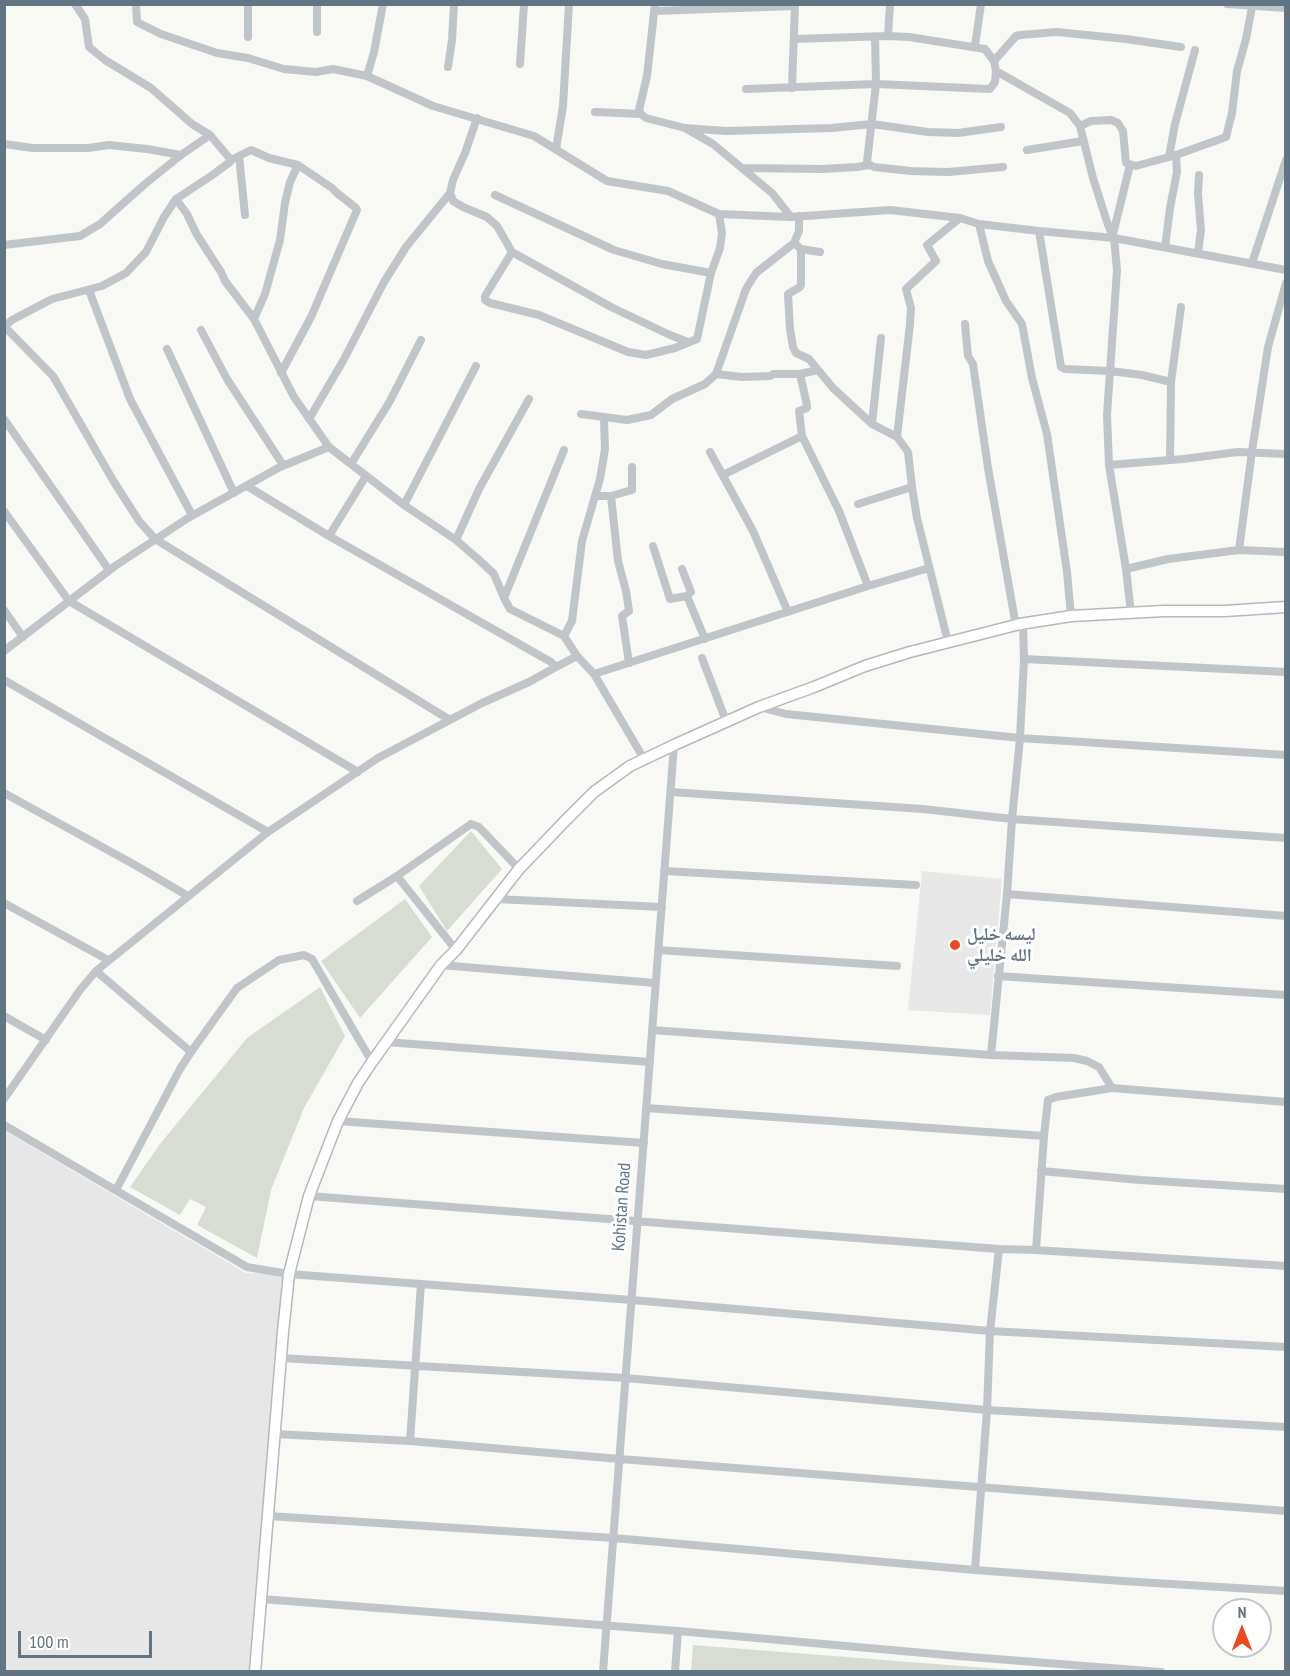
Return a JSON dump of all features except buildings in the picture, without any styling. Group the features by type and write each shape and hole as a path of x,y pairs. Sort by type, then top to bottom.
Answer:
{"main road":[{"path":"255,1671 289,1274 309,1196 338,1121 358,1083 441,965 456,950 519,869 594,792 630,766 726,721 865,666 948,642 1071,616 1286,607"}],"street":[{"path":"75,4 85,19 89,47 105,60 151,88 235,158 245,215"},
{"path":"136,4 137,22 161,34 217,52 248,58 284,69 316,72 333,69 367,76 433,106 534,136 606,181 668,191 719,214 795,216 890,210 960,218 980,224 1039,231 1113,236 1286,270"},
{"path":"248,4 248,37"},
{"path":"316,32 317,4"},
{"path":"367,76 383,4"},
{"path":"448,67 454,4"},
{"path":"520,64 524,4"},
{"path":"556,149 563,106 569,4"},
{"path":"888,36 890,4"},
{"path":"975,46 981,4"},
{"path":"1227,4 1286,8"},
{"path":"792,88 795,5 655,8 647,76 639,110 646,118 686,129 713,144 772,193 795,216 799,231 801,285 788,294 793,347 796,353 809,358 833,388 872,424 897,437 909,452 917,518 948,642"},
{"path":"1080,126 1091,121 1111,120 1118,123 1124,131 1126,163 1136,166 1173,156 1226,137 1232,113 1237,71 1252,7"},
{"path":"994,61 1016,36 1057,32 1181,47"},
{"path":"746,90 876,84 990,89 995,82 994,61 985,49 975,46 888,36 794,39"},
{"path":"870,165 867,162 876,84 875,37"},
{"path":"1165,247 1177,172 1173,156 1175,124 1195,50"},
{"path":"996,70 1070,113 1080,126 1105,216 1113,236 1117,270 1107,415 1109,465 1131,613"},
{"path":"595,112 641,114"},
{"path":"309,419 343,361 384,282 406,247 450,193 477,118"},
{"path":"686,129 831,128 872,124 958,133 1002,127"},
{"path":"4,245 80,236 100,224 181,155 210,135"},
{"path":"1027,150 1083,141"},
{"path":"4,144 33,148 88,148 109,145 181,155"},
{"path":"281,373 311,317 357,210 332,188 298,165 269,159 251,150 235,158 176,199 146,252 126,273 102,286 52,299 5,326 52,376 114,482 139,521 155,539 450,720"},
{"path":"1252,263 1286,160"},
{"path":"254,319 265,294 280,240 290,182 298,165"},
{"path":"742,168 834,168 870,165 911,171 948,172 1003,167"},
{"path":"1113,236 1130,165"},
{"path":"1198,253 1201,230 1199,175"},
{"path":"450,193 453,201 487,217 497,226 512,252 610,307 670,336 688,342"},
{"path":"495,195 614,250 662,264 711,273"},
{"path":"176,199 188,214 225,281 254,319 294,397 329,447 404,505 456,540 494,574 510,609 564,636 577,656 594,674 644,759"},
{"path":"512,252 485,296 485,300 539,315 628,352 646,355 675,348 697,339 711,273 720,248 722,232 719,214"},
{"path":"897,437 910,324 910,308 906,289 936,261 927,245 960,218"},
{"path":"980,224 988,261 1006,301 1022,324 1032,378 1047,434 1071,616"},
{"path":"1039,231 1062,367 1142,375 1172,382"},
{"path":"581,414 627,420 651,415 672,399 705,384 716,374 746,289 756,273 798,246 820,252"},
{"path":"1239,550 1268,347 1286,284"},
{"path":"89,290 130,399 192,515"},
{"path":"1170,460 1172,382 1180,307"},
{"path":"965,324 968,356 973,364 988,468 1020,625 1024,659 1020,738 991,1056"},
{"path":"201,330 227,379 283,465"},
{"path":"872,424 881,338"},
{"path":"351,464 390,401 420,340"},
{"path":"167,349 234,493"},
{"path":"404,505 476,366"},
{"path":"716,374 742,377 770,376 818,370"},
{"path":"800,374 807,405 799,411 802,436 839,511 868,586"},
{"path":"456,540 479,489 529,399"},
{"path":"564,636 572,621 582,541 600,479 604,449 604,418"},
{"path":"4,420 109,570"},
{"path":"723,475 802,436"},
{"path":"4,651 109,570 192,515 283,465 329,447"},
{"path":"504,598 564,450"},
{"path":"1109,465 1252,451 1286,454"},
{"path":"710,452 753,531 788,612"},
{"path":"595,496 611,496 632,490 632,467"},
{"path":"329,536 366,476"},
{"path":"247,486 556,667"},
{"path":"858,504 912,487"},
{"path":"611,496 618,561 629,611 622,616 628,663"},
{"path":"4,511 69,601 358,772"},
{"path":"653,546 669,597 672,599 687,596 691,592 682,569"},
{"path":"1126,569 1168,559 1239,550 1286,552"},
{"path":"594,674 928,568"},
{"path":"687,596 705,639"},
{"path":"4,610 23,637"},
{"path":"4,1099 96,971 267,832 378,758 577,656"},
{"path":"702,658 726,721"},
{"path":"1024,659 1286,672"},
{"path":"4,680 267,832"},
{"path":"759,707 786,714 1020,738 1286,755"},
{"name":"Kohistan Road","path":"603,1671 674,745"},
{"path":"671,792 923,809 1012,819 1286,838"},
{"path":"4,793 188,896"},
{"path":"357,901 398,876 471,824 479,827 519,869"},
{"path":"664,871 916,885"},
{"path":"398,876 456,950"},
{"path":"1007,894 1286,916"},
{"path":"496,899 662,907"},
{"path":"4,903 108,960"},
{"path":"658,950 897,966"},
{"path":"116,1190 191,1052 237,988 279,960 304,955 312,959 372,1062"},
{"path":"441,965 655,983"},
{"path":"96,971 191,1052"},
{"path":"998,976 1286,995"},
{"path":"4,1016 46,1040"},
{"path":"652,1030 991,1056 1074,1058 1099,1067 1112,1088"},
{"path":"386,1042 650,1062"},
{"path":"1036,1250 1048,1100 1112,1088 1286,1102"},
{"path":"646,1108 1044,1136"},
{"path":"338,1121 644,1143"},
{"path":"4,1125 247,1267 289,1274 632,1300 990,1331 1286,1347"},
{"path":"1041,1171 1286,1189"},
{"path":"309,1196 999,1249 1286,1266"},
{"path":"975,1570 987,1410 990,1331 999,1249"},
{"path":"410,1441 421,1284"},
{"path":"281,1358 626,1378 987,1410 1286,1427"},
{"path":"275,1434 410,1441 620,1460 1286,1511"},
{"path":"268,1516 614,1538 975,1570 1286,1591"},
{"path":"261,1599 1161,1671"},
{"path":"675,1671 678,1631"}],"shaded area":[{"path":"471,831 502,869 447,931 419,886"},
{"name":"ليسه خليل الله خليلي","path":"922,871 1002,879 990,1015 908,1010"},
{"path":"405,899 432,937 360,1018 321,961"},
{"path":"320,987 345,1036 304,1108 271,1190 257,1258 197,1225 206,1207 190,1199 180,1215 130,1187 160,1144 247,1038"},
{"path":"5,1131 246,1273 289,1274 255,1671 5,1672"},
{"path":"693,1645 1025,1671 691,1671"}],"place":[{"name":"ليسه خليل الله خليلي","path":"955,945"}]}
